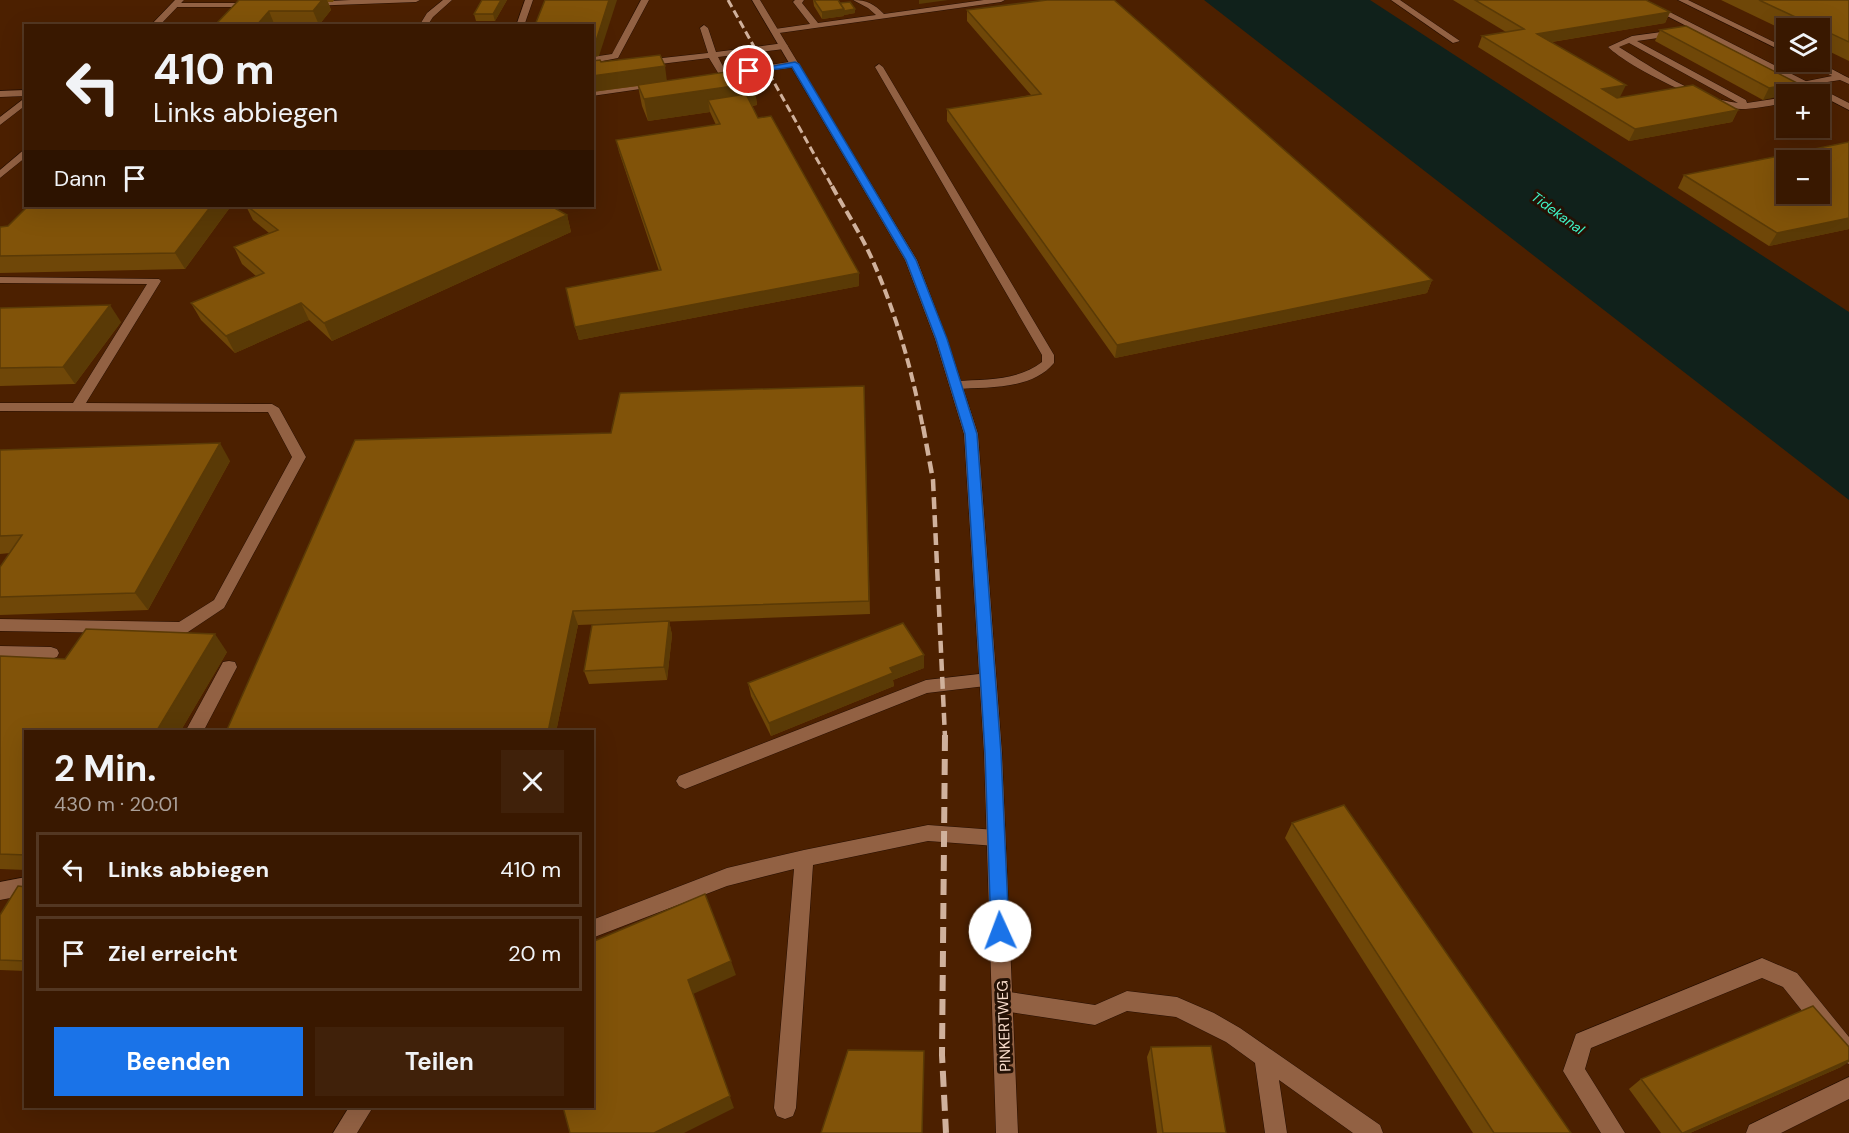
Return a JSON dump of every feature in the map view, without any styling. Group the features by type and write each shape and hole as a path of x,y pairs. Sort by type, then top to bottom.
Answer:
{"street":[{"path":"297,4 416,0"},
{"path":"424,24 430,15 448,0"},
{"path":"521,24 529,0"},
{"path":"594,60 615,56 645,0"},
{"name":"PINKERTWEG","path":"756,0 911,260 971,434 988,680 1008,1133"},
{"path":"800,0 796,2 816,27"},
{"path":"857,0 871,6 882,17"},
{"path":"776,32 1001,0"},
{"path":"1395,0 1456,41"},
{"path":"1640,0 1805,84 1845,79"},
{"path":"1682,0 1776,46"},
{"path":"156,24 178,2 263,4"},
{"path":"704,28 712,54 723,74"},
{"path":"1698,30 1629,40 1612,47 1702,95 1738,107 1776,101"},
{"path":"1629,40 1749,105"},
{"path":"637,64 784,46"},
{"path":"711,76 795,64"},
{"path":"879,67 1048,355 1048,363 1041,370 1029,375 1014,379 956,385"},
{"path":"594,70 604,68"},
{"path":"1830,72 1845,79"},
{"path":"594,93 663,83"},
{"path":"0,94 24,93"},
{"path":"1830,99 1849,107"},
{"path":"0,122 24,102"},
{"path":"0,175 24,153"},
{"path":"0,279 155,281 77,407"},
{"path":"0,407 272,408 299,458 219,604 182,628 0,625"},
{"path":"0,652 51,653"},
{"path":"195,730 229,667"},
{"path":"685,781 926,687 988,680"},
{"path":"594,928 727,877 804,858 928,833 996,838"},
{"path":"785,1108 804,858"},
{"path":"0,891 24,886"},
{"path":"1614,1133 1574,1071 1583,1041 1762,968 1790,980 1849,1054"},
{"path":"1003,1001 1095,1015 1126,1001 1177,1007 1207,1020 1372,1133"},
{"path":"1265,1058 1276,1133"},
{"path":"1758,1133 1849,1088"},
{"path":"344,1133 361,1108"}],"water":[{"name":"Tidekanal","path":"1204,0 1370,0 1849,312 1849,500"}],"building":[{"path":"239,0 322,0 313,11 269,11 258,24 216,24"},
{"path":"482,0 501,0 493,14 474,14"},
{"path":"545,0 609,0 596,41 594,41 594,24 535,24"},
{"path":"814,0 838,0 844,9 822,12"},
{"path":"1047,0 1114,0 1432,280 1117,345 947,109 1041,94 967,10"},
{"path":"1475,0 1646,0 1670,12 1537,34 1626,85 1602,89 1617,98 1693,85 1738,110 1635,129 1482,36 1524,29"},
{"path":"1759,0 1849,0 1849,42 1830,33 1830,18 1798,18"},
{"path":"850,2 855,9 844,11 840,3"},
{"path":"1686,26 1797,83 1776,84 1776,87 1769,88 1660,30"},
{"path":"660,55 665,66 594,76 594,61 601,62"},
{"path":"746,69 754,83 644,99 638,85"},
{"path":"746,94 758,118 771,116 859,273 575,327 566,288 661,270 616,140 720,124 708,100"},
{"path":"1849,142 1849,218 1777,233 1684,175 1776,157 1776,204 1830,204 1830,150 1809,150"},
{"path":"27,207 210,207 175,253 0,256 0,227 8,226"},
{"path":"248,207 553,207 567,215 324,323 301,303 226,336 191,303 264,273 234,247 278,230"},
{"path":"110,305 63,367 0,368 0,308"},
{"path":"864,386 869,601 573,611 548,730 227,730 355,440 611,433 620,393"},
{"path":"220,443 135,593 0,597 0,567 22,535 0,536 0,450"},
{"path":"669,621 664,667 584,671 592,625"},
{"path":"903,623 924,655 890,668 893,673 769,723 748,683"},
{"path":"86,629 215,634 157,730 24,730 24,855 0,854 0,656 65,659"},
{"path":"1344,805 1571,1133 1494,1133 1292,823"},
{"path":"18,886 24,887 24,961 0,960 0,915"},
{"path":"705,894 731,961 688,980 730,1096 654,1133 570,1133 563,1108 594,1108 594,941"},
{"path":"1813,1006 1849,1047 1849,1060 1683,1133 1641,1079"},
{"path":"1211,1046 1226,1133 1163,1133 1151,1047"},
{"path":"848,1050 924,1051 922,1133 821,1133"}],"railway":[{"path":"728,0 833,188"},
{"path":"832,186 868,250 889,300 914,385 923,428"},
{"path":"923,426 933,480 945,737"},
{"path":"945,737 942,1055 946,1133"}],"route":[{"path":"749,71 795,64 911,260 941,339 971,434 993,753 1000,931"}]}
